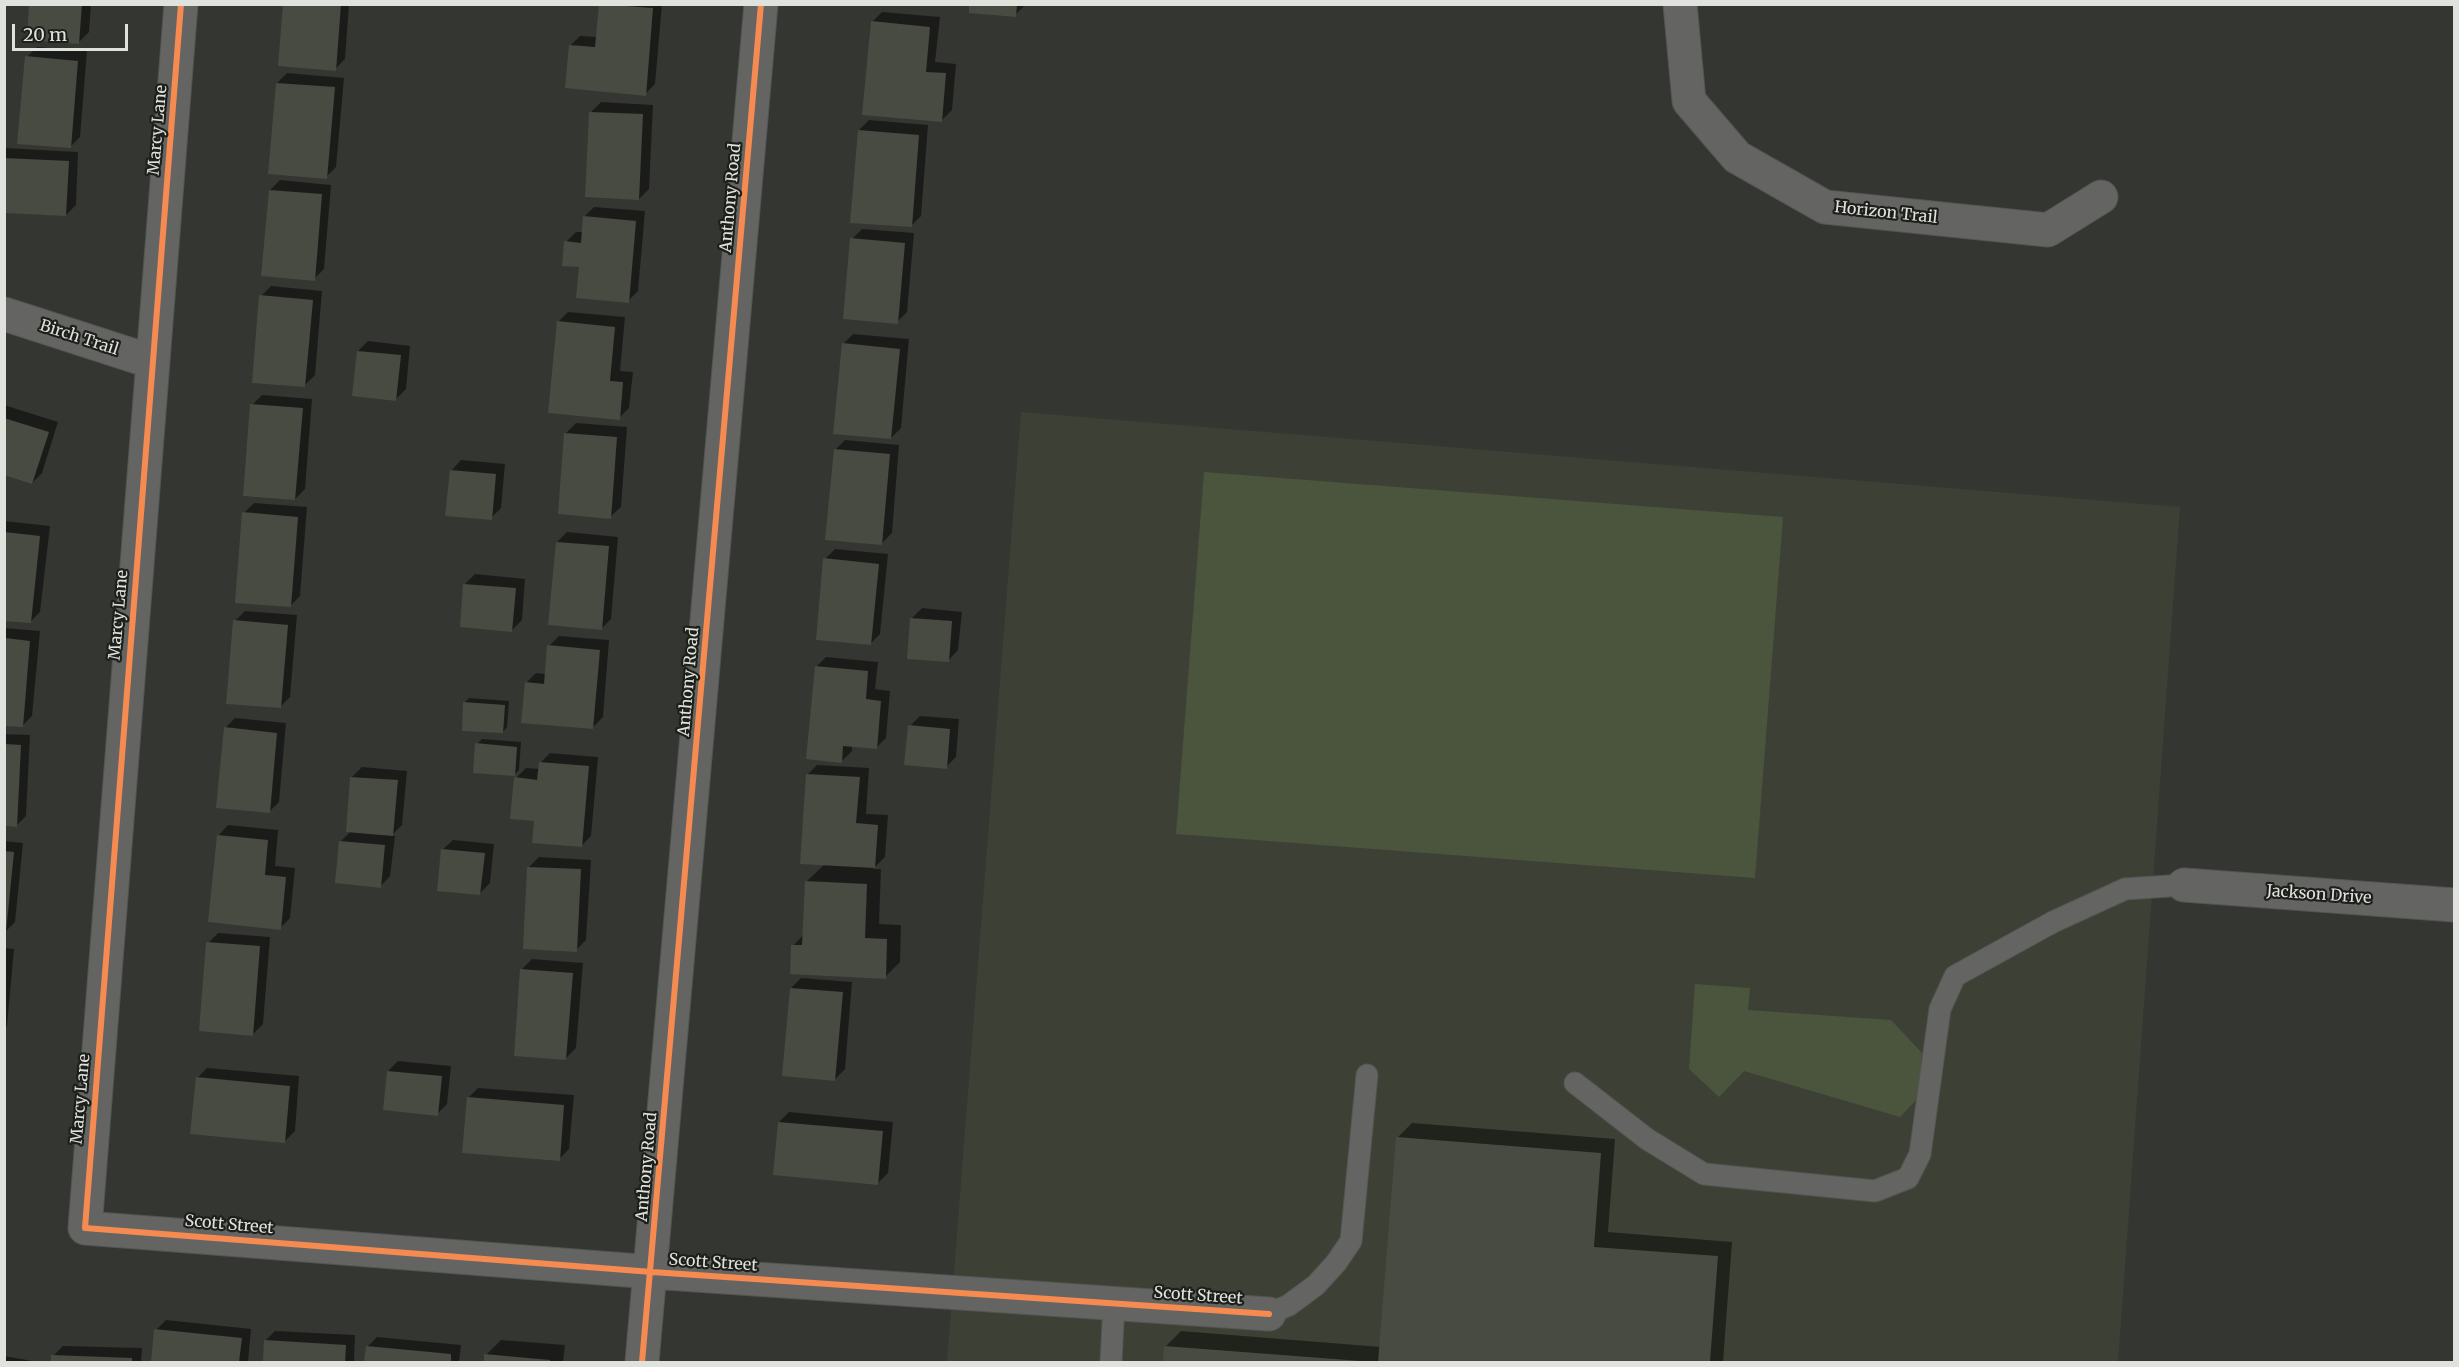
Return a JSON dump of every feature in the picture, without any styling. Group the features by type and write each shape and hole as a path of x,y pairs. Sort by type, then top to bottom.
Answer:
{"street":[{"name":"Marcy Lane","path":"85,1228 182,4"},
{"name":"Anthony Road","path":"642,1362 652,1272 761,4"},
{"name":"Horizon Trail","path":"1680,4 1689,101 1737,158 1825,207 2048,230 2101,197"},
{"name":"Birch Trail","path":"4,314 153,362"},
{"name":"Jackson Drive","path":"2184,885 2454,905"},
{"name":"Scott Street","path":"85,1228 652,1272 1269,1314"}],"lane":[{"path":"1575,1083 1647,1139 1704,1174 1875,1191 1908,1178 1920,1154 1940,1009 1955,976 2053,922 2125,889 2184,885"},
{"path":"1269,1314 1289,1305 1316,1285 1336,1263 1351,1241 1367,1075"},
{"path":"1111,1362 1114,1303"}],"shaded area":[{"path":"1021,412 2180,507 2118,1362 947,1362"}],"green space":[{"path":"1204,472 1783,517 1755,878 1176,834"},
{"path":"1695,984 1750,988 1748,1010 1891,1020 1922,1053 1919,1097 1900,1117 1744,1071 1719,1097 1689,1069"}],"building":[{"path":"29,4 82,4 79,44 27,40"},
{"path":"283,4 341,4 336,71 278,66"},
{"path":"599,4 653,8 646,96 565,88 569,45 595,47"},
{"path":"969,4 1017,4 1016,17 969,13"},
{"path":"871,21 930,27 926,72 946,73 942,122 862,115"},
{"path":"25,56 78,61 71,148 17,144"},
{"path":"276,83 335,87 327,179 268,174"},
{"path":"589,112 643,114 639,200 585,197"},
{"path":"858,130 919,135 912,227 850,223"},
{"path":"4,158 69,161 66,216 4,213"},
{"path":"269,190 322,194 315,281 261,276"},
{"path":"583,216 636,221 629,303 576,298 579,267 562,266 564,241 581,243"},
{"path":"850,238 905,243 898,324 843,319"},
{"path":"259,295 313,300 305,387 252,383"},
{"path":"557,321 615,327 610,381 623,382 620,420 548,413"},
{"path":"842,343 900,349 891,439 833,434"},
{"path":"357,351 401,355 396,401 352,396"},
{"path":"250,404 303,408 295,500 243,496"},
{"path":"4,418 49,432 32,484 4,475"},
{"path":"564,433 617,437 611,519 558,514"},
{"path":"834,449 890,454 882,545 825,540"},
{"path":"450,470 496,474 492,520 445,516"},
{"path":"242,512 298,517 291,607 235,603"},
{"path":"4,532 40,536 31,623 4,621"},
{"path":"556,542 609,546 602,630 548,625"},
{"path":"823,558 879,564 871,645 816,640"},
{"path":"463,584 516,588 512,632 460,627"},
{"path":"910,618 952,621 949,662 907,659"},
{"path":"233,620 288,625 281,708 226,704"},
{"path":"5,638 30,641 23,727 5,726"},
{"path":"547,645 600,650 593,729 521,723 525,682 544,684"},
{"path":"815,666 868,671 866,699 881,701 877,749 843,746 842,763 806,759"},
{"path":"463,702 505,705 503,733 462,731"},
{"path":"908,725 950,729 947,769 904,765"},
{"path":"224,727 277,733 270,813 216,808"},
{"path":"475,743 517,747 515,776 473,773"},
{"path":"5,744 21,745 17,827 5,826"},
{"path":"539,762 589,766 582,847 532,843 534,821 510,819 514,777 537,780"},
{"path":"806,774 860,777 856,823 878,825 875,868 800,864"},
{"path":"350,777 398,780 393,836 346,832"},
{"path":"217,835 268,840 265,875 286,877 281,930 208,922"},
{"path":"339,841 385,845 381,888 335,883"},
{"path":"441,849 485,853 480,895 437,891"},
{"path":"4,851 14,852 6,932 4,932"},
{"path":"527,867 581,869 577,952 523,949"},
{"path":"805,881 867,884 865,938 887,939 886,979 790,974 791,945 802,945"},
{"path":"206,942 260,946 253,1036 199,1031"},
{"path":"520,969 573,973 566,1060 514,1056"},
{"path":"790,988 843,992 835,1081 782,1076"},
{"path":"387,1071 442,1076 438,1116 383,1110"},
{"path":"196,1077 290,1086 285,1143 190,1134"},
{"path":"467,1097 564,1105 560,1161 462,1153"},
{"path":"778,1122 883,1131 878,1185 773,1175"},
{"path":"1396,1137 1601,1153 1594,1247 1718,1256 1710,1362 1378,1362"},
{"path":"154,1329 242,1338 239,1362 151,1362"},
{"path":"264,1340 346,1345 345,1362 263,1362"},
{"path":"366,1346 451,1354 451,1362 364,1362"},
{"path":"1164,1346 1361,1361 1361,1362 1163,1362"},
{"path":"484,1354 550,1360 550,1362 484,1362"},
{"path":"51,1355 132,1358 132,1362 51,1362"}],"cycle path":[{"path":"181,4 85,1228 652,1272 1269,1314"},
{"path":"642,1362 761,4"}]}
